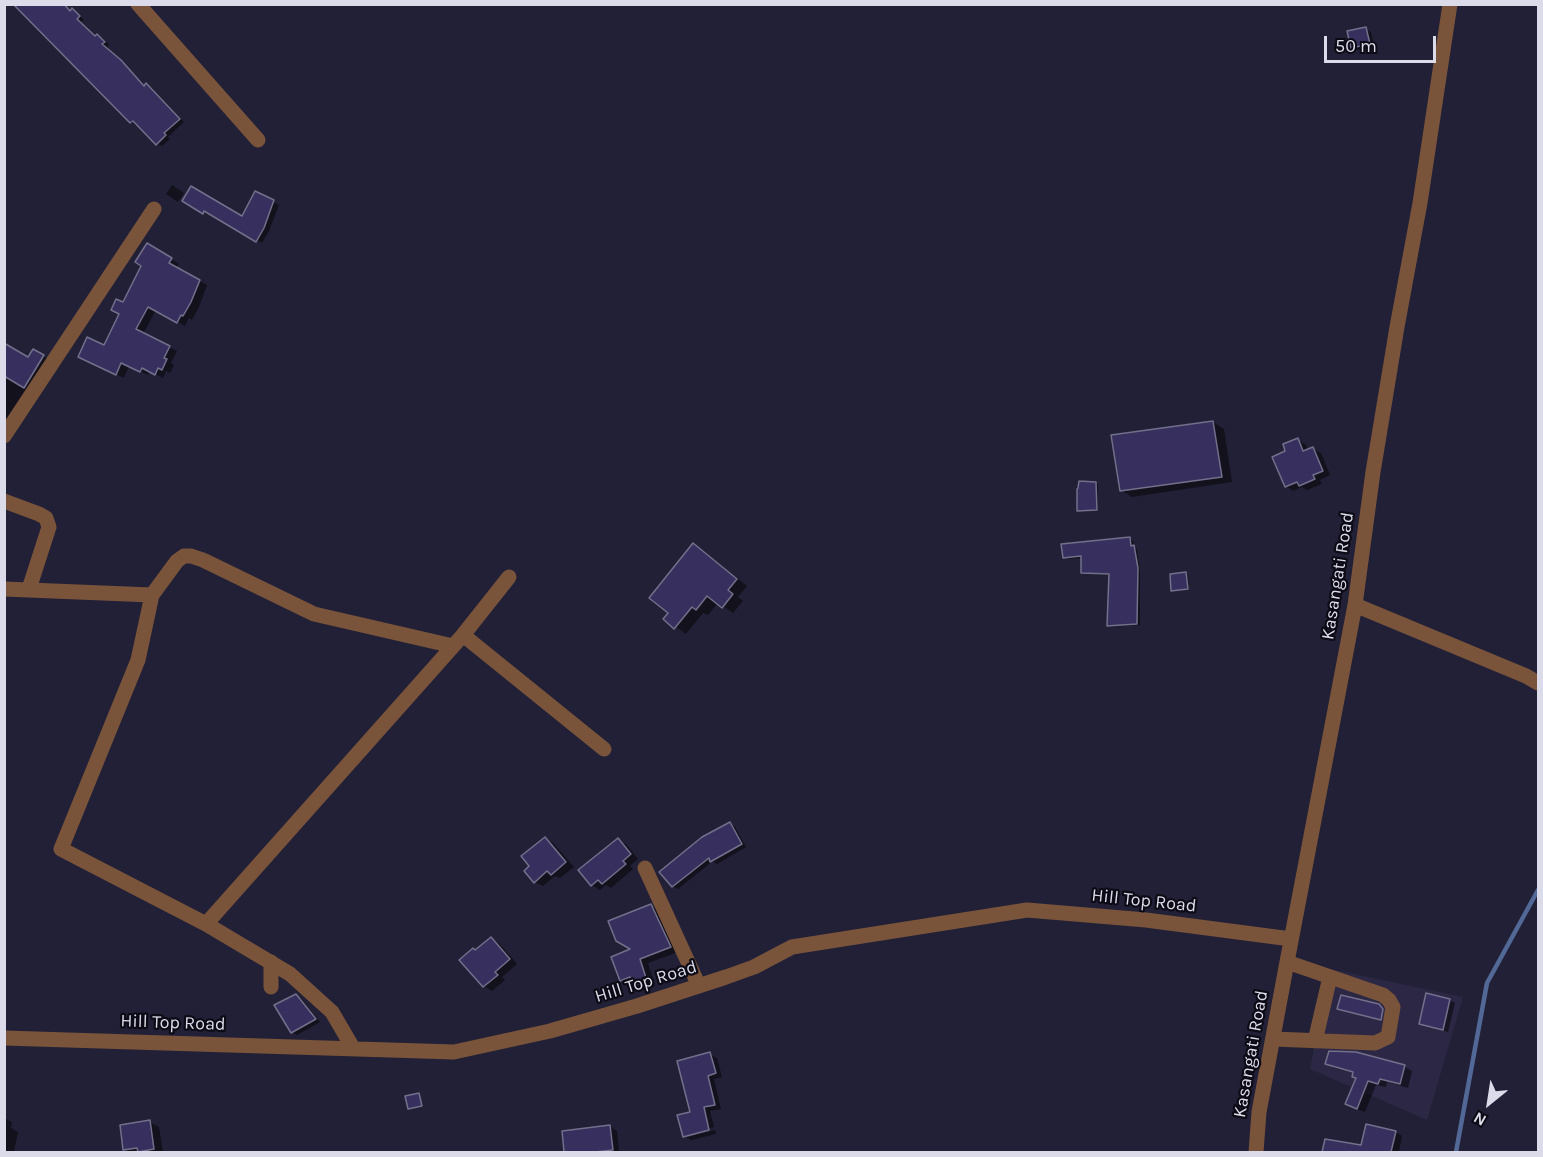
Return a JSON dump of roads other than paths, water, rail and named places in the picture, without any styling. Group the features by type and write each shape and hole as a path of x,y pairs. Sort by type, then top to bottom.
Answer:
{"street":[{"path":"138,4 258,140"},
{"name":"Kasangati Road","path":"1256,1152 1260,1112 1291,939 1355,605 1373,472 1420,203 1450,4"},
{"path":"4,436 154,209"},
{"path":"4,501 39,514 46,519 49,527 29,589"},
{"path":"353,1048 332,1012 290,974 206,924 62,849 138,660 152,595 177,561 184,556 203,560 314,614 458,641 604,749"},
{"path":"206,924 458,641 509,577"},
{"path":"4,589 152,595"},
{"path":"1355,605 1539,683"},
{"path":"645,868 699,986"},
{"name":"Hill Top Road","path":"4,1038 454,1052 550,1031 699,986 754,967 792,947 1027,910 1146,920 1291,939"},
{"path":"271,962 271,987"},
{"path":"1273,1039 1376,1043 1388,1037 1393,1007 1383,995 1287,962"},
{"path":"1315,1041 1330,977"}],"waterway":[{"path":"1456,1152 1487,983 1538,890"}]}
